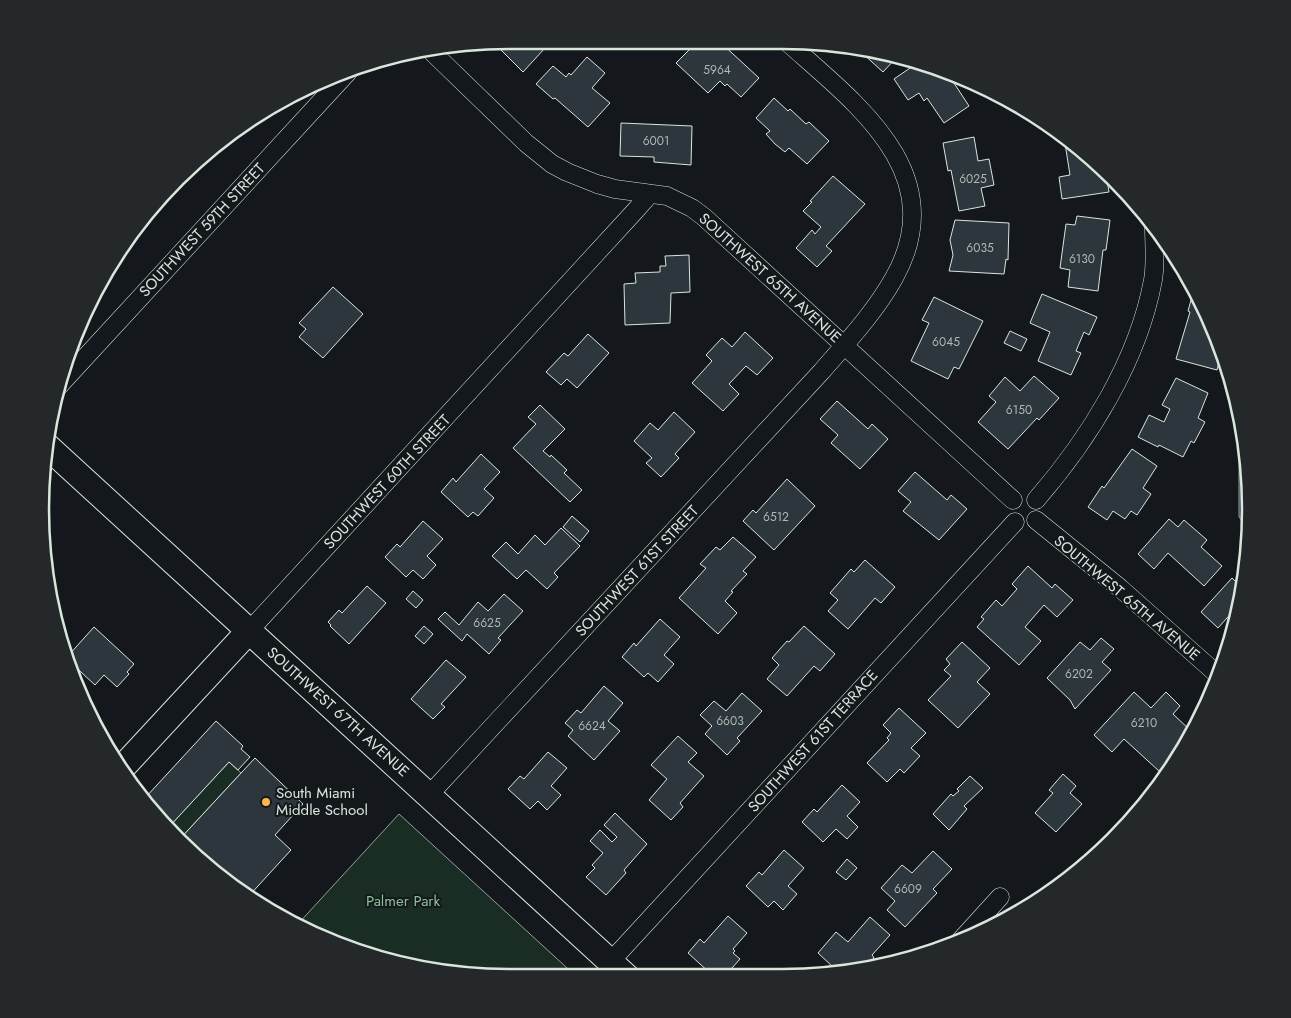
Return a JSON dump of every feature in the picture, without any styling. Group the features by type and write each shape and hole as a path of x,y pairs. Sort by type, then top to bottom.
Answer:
{"main road":[{"name":"SOUTHWEST 67TH AVENUE","path":"52,456 249,631 620,969"},
{"name":"SOUTHWEST 60TH STREET","path":"126,764 249,631"}],"street":[{"name":"SOUTHWEST 61ST STREET","path":"429,795 844,346 874,309 894,279 902,261 911,230 912,199 904,170 884,135 852,101 795,49"},
{"name":"SOUTHWEST 65TH AVENUE","path":"435,55 526,143 552,164 597,184 615,189 667,196 680,201 704,217 1013,500"},
{"name":"SOUTHWEST 59TH STREET","path":"69,375 339,82"},
{"name":"SOUTHWEST 60TH STREET","path":"249,631 650,194"},
{"path":"1036,500 1097,419 1129,355 1154,278 1154,238"},
{"path":"1026,495 1036,500 1040,507 1036,520 1026,525 1015,522 1009,510 1013,500 1026,495"},
{"name":"SOUTHWEST 65TH AVENUE","path":"1036,520 1120,588 1213,670"},
{"name":"SOUTHWEST 61ST TERRACE","path":"620,969 1015,522"},
{"path":"971,928 1000,896"}],"green space":[{"path":"229,762 241,773 184,834 173,823"},
{"name":"Palmer Park","path":"399,814 568,969 479,968 419,960 361,945 301,920"}],"water":[{"path":"1239,459 1242,520 1239,517"}],"building":[{"path":"500,49 544,49 523,72"},
{"path":"690,49 728,49 759,78 741,97 727,84 725,86 720,81 708,93 676,63"},
{"path":"587,57 605,73 592,88 610,103 588,127 536,84 553,66 566,77 569,73 571,75"},
{"path":"867,57 892,62 883,72"},
{"path":"911,67 953,82 969,106 944,123 927,98 924,101 919,93 908,100 894,79"},
{"path":"774,98 788,111 790,109 806,124 809,122 829,141 807,164 789,148 785,152 775,144 766,134 770,131 756,118"},
{"path":"621,123 692,126 691,165 654,162 654,157 620,156"},
{"path":"974,137 978,161 989,159 994,185 981,188 985,206 959,211 951,170 948,171 943,143"},
{"path":"1066,147 1107,184 1109,192 1062,199 1059,177 1070,175"},
{"path":"833,176 865,204 826,246 832,251 817,267 796,248 812,230 815,234 821,227 803,211"},
{"path":"1077,216 1110,220 1106,250 1103,250 1098,291 1068,287 1070,270 1060,268 1066,224 1075,225"},
{"path":"955,220 1009,223 1008,260 1006,259 1004,274 949,271 953,255 950,240"},
{"path":"689,255 690,292 671,293 670,323 625,325 624,284 636,283 635,273 660,272 660,266 666,266 665,256"},
{"path":"333,287 363,314 323,358 299,337 306,329 299,323"},
{"path":"1042,294 1097,317 1089,335 1084,332 1076,351 1081,353 1071,375 1038,361 1050,332 1030,323"},
{"path":"934,297 983,321 959,369 954,367 948,379 911,361 929,323 922,320"},
{"path":"1191,298 1218,361 1217,370 1176,359 1190,312 1188,311"},
{"path":"1010,331 1027,339 1021,351 1004,343"},
{"path":"745,332 773,358 757,375 746,366 729,384 739,394 723,411 692,383 712,361 706,355 722,338 732,347"},
{"path":"588,334 609,353 577,388 567,379 561,385 546,372 564,353 568,356"},
{"path":"1034,376 1059,398 1008,449 978,422 996,402 989,396 1005,377 1020,391"},
{"path":"1176,378 1208,393 1198,418 1205,422 1194,443 1191,441 1183,457 1138,437 1149,415 1164,422 1170,409 1162,405"},
{"path":"837,401 868,429 872,424 888,439 860,469 831,443 838,435 820,419"},
{"path":"540,405 565,429 543,451 550,457 551,455 567,470 564,473 582,490 570,502 513,448 536,424 528,417"},
{"path":"674,412 695,432 675,454 679,458 661,477 646,463 652,458 634,441 650,423 658,430"},
{"path":"1132,449 1157,466 1143,488 1151,494 1137,515 1131,511 1125,519 1113,511 1107,520 1088,507 1102,486 1104,488"},
{"path":"481,454 500,472 484,489 494,498 478,516 473,512 468,517 441,492 453,478 456,482"},
{"path":"915,472 947,500 951,495 967,509 939,540 903,511 911,502 898,491"},
{"path":"787,479 815,506 774,550 743,521 753,510 756,513"},
{"path":"572,516 589,531 580,542 563,527"},
{"path":"1169,519 1178,527 1184,520 1207,540 1201,547 1222,566 1204,586 1168,553 1154,569 1138,554"},
{"path":"423,521 443,539 427,556 436,565 423,579 413,570 406,577 385,557 397,544 400,547"},
{"path":"561,528 580,546 554,573 558,577 547,589 526,570 517,579 492,556 506,542 518,554 535,535 545,545"},
{"path":"733,537 756,557 743,571 747,574 731,591 733,592 725,601 737,613 718,634 679,598 706,568 700,564 716,547 720,550"},
{"path":"865,560 895,587 881,603 875,598 848,629 828,611 838,600 830,593 851,569 854,572"},
{"path":"1028,566 1052,588 1055,584 1073,600 1057,617 1044,605 1025,627 1041,641 1019,665 977,627 984,619 981,617 996,600 1002,606 1017,589 1012,584"},
{"path":"1232,578 1235,581 1236,580 1230,615 1218,628 1201,612"},
{"path":"367,586 386,603 349,644 328,622 339,610 342,613"},
{"path":"413,591 423,600 416,608 406,599"},
{"path":"504,594 523,611 498,638 501,640 489,654 467,634 462,641 438,619 445,612 459,625 478,602 488,611"},
{"path":"660,619 680,637 664,655 674,664 658,682 648,673 644,677 622,657 634,643 636,646"},
{"path":"424,626 433,634 424,644 415,636"},
{"path":"804,626 835,654 820,671 814,666 787,696 767,679 779,665 772,658"},
{"path":"94,627 134,664 127,672 129,674 117,687 104,675 95,685 78,669 71,652"},
{"path":"1101,638 1114,649 1102,662 1111,670 1075,709 1070,700 1047,678 1080,642 1090,650"},
{"path":"962,642 990,668 977,682 990,694 958,728 928,700 951,676 944,670 950,664 946,659"},
{"path":"446,660 466,677 441,704 445,707 433,719 411,699"},
{"path":"604,686 623,703 608,721 620,731 594,760 568,736 573,730 565,723 577,710 581,713"},
{"path":"1134,692 1151,708 1166,692 1180,706 1173,714 1187,727 1166,764 1159,771 1124,739 1112,752 1094,735"},
{"path":"742,693 762,711 737,738 740,741 727,755 705,734 712,726 700,715 714,701 726,711"},
{"path":"899,708 926,733 911,748 920,756 904,773 900,769 887,782 867,763 889,740 887,738 891,733 883,725"},
{"path":"216,721 243,746 241,749 250,757 238,770 229,762 173,823 148,794"},
{"path":"678,736 697,753 688,762 704,776 680,803 683,807 671,820 649,800 667,779 651,765"},
{"path":"548,752 567,768 551,786 561,795 547,810 538,801 530,809 508,789 520,776 524,779"},
{"path":"255,758 303,804 275,835 291,850 253,892 206,855 184,834"},
{"path":"1063,774 1076,786 1070,793 1082,804 1056,832 1035,813 1053,793 1049,790"},
{"path":"970,776 983,788 964,806 967,809 949,830 933,814 951,794 953,796 959,791 957,789"},
{"path":"842,785 860,802 847,816 858,827 847,839 836,829 823,842 802,822 814,809 817,812"},
{"path":"615,813 647,844 624,870 626,873 606,895 586,877 595,868 592,865 603,853 590,841 600,830 612,842 617,837 604,825"},
{"path":"784,850 804,868 788,886 797,894 783,910 774,901 768,907 746,886 759,872 762,875"},
{"path":"933,851 952,869 933,889 937,893 905,927 887,910 895,901 881,888 902,865 912,873"},
{"path":"847,859 857,868 846,880 836,872"},
{"path":"728,916 747,933 733,949 735,951 733,953 740,959 731,969 706,969 688,953 700,939 704,943"},
{"path":"870,917 890,935 872,955 874,958 872,960 832,966 818,953 836,932 848,942"}],"place":[{"name":"South Miami Middle School","path":"266,802"}]}
